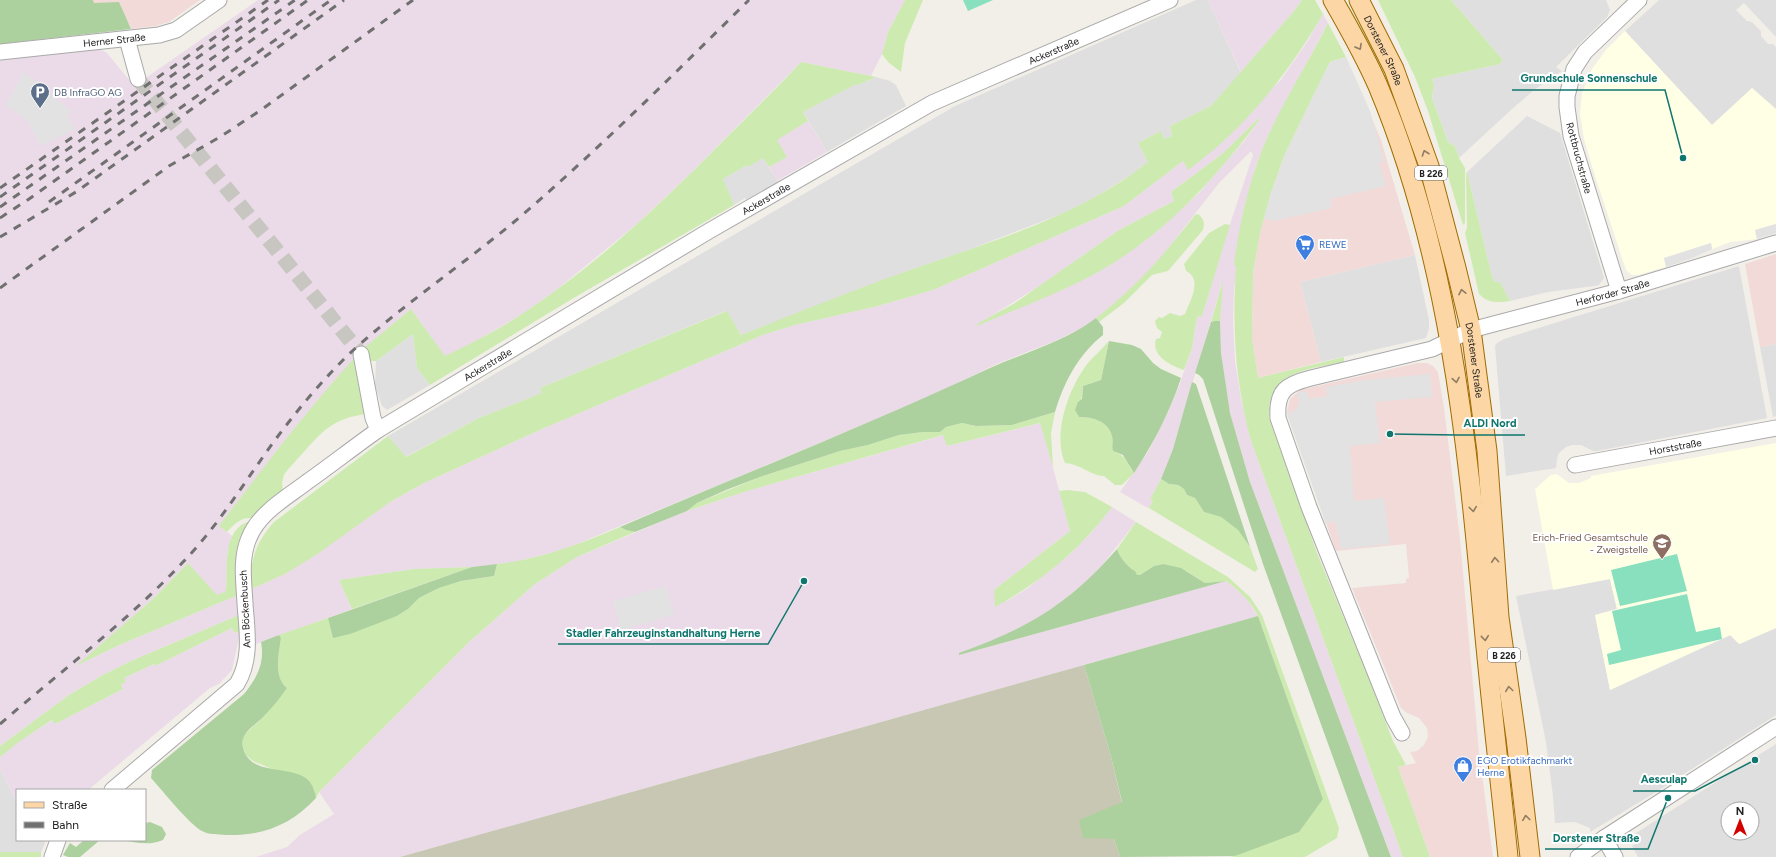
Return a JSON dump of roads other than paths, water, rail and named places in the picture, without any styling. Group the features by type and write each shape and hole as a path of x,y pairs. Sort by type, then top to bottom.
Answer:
{"main road":[{"name":"Dorstener Straße","path":"1359,0 1394,69 1429,166 1456,268 1470,330 1487,451 1499,617 1516,738 1530,857"},
{"name":"Dorstener Straße","path":"1336,7 1361,51 1378,87 1400,146 1422,221 1450,341 1464,429 1475,526 1508,857"}],"street":[{"name":"Herner Straße","path":"0,52 159,35 176,30 219,0"},
{"name":"Ackerstraße","path":"378,430 709,231 932,103 1170,0"},
{"name":"Rottbruchstraße","path":"1619,291 1571,136 1567,96 1574,69 1585,52 1629,3"},
{"path":"127,39 138,79"},
{"name":"Herforder Straße","path":"1450,341 1470,330 1619,291 1776,243"},
{"path":"1402,733 1393,717 1309,507 1278,418 1277,406 1280,397 1286,388 1293,383 1432,350 1450,341"},
{"path":"361,354 373,418 378,430"},
{"name":"Horststraße","path":"1575,465 1776,428"},
{"name":"Am Böckenbusch","path":"113,789 184,727 237,684 243,674 247,654 243,566 245,550 252,530 257,522 266,513 378,430"},
{"path":"1578,857 1604,838 1774,733"},
{"path":"1604,838 1615,857"},
{"path":"52,857 58,841"}],"tunnel":[{"path":"138,79 361,354"}],"railway":[{"path":"0,188 268,0"},
{"path":"0,197 279,0"},
{"path":"0,207 295,0"},
{"path":"0,218 29,199 308,0"},
{"path":"49,202 331,0"},
{"path":"0,237 76,192 344,0"},
{"path":"0,288 169,166 220,137 261,110 413,0"},
{"path":"0,724 100,640 173,573 195,549 233,501 298,410 348,355 390,319 499,234 550,191 749,0"}],"place":[{"name":"DB InfraGO AG","path":"40,109"},
{"name":"Grundschule Sonnenschule","path":"1683,158"},
{"name":"REWE","path":"1305,261"},
{"name":"ALDI Nord","path":"1390,434"},
{"name":"Erich-Fried Gesamtschule - Zweigstelle","path":"1662,560"},
{"name":"Stadler Fahrzeuginstandhaltung Herne","path":"804,581"},
{"name":"Aesculap","path":"1755,760"},
{"name":"EGO Erotikfachmarkt Herne","path":"1463,783"},
{"name":"Dorstener Straße","path":"1668,798"}]}
